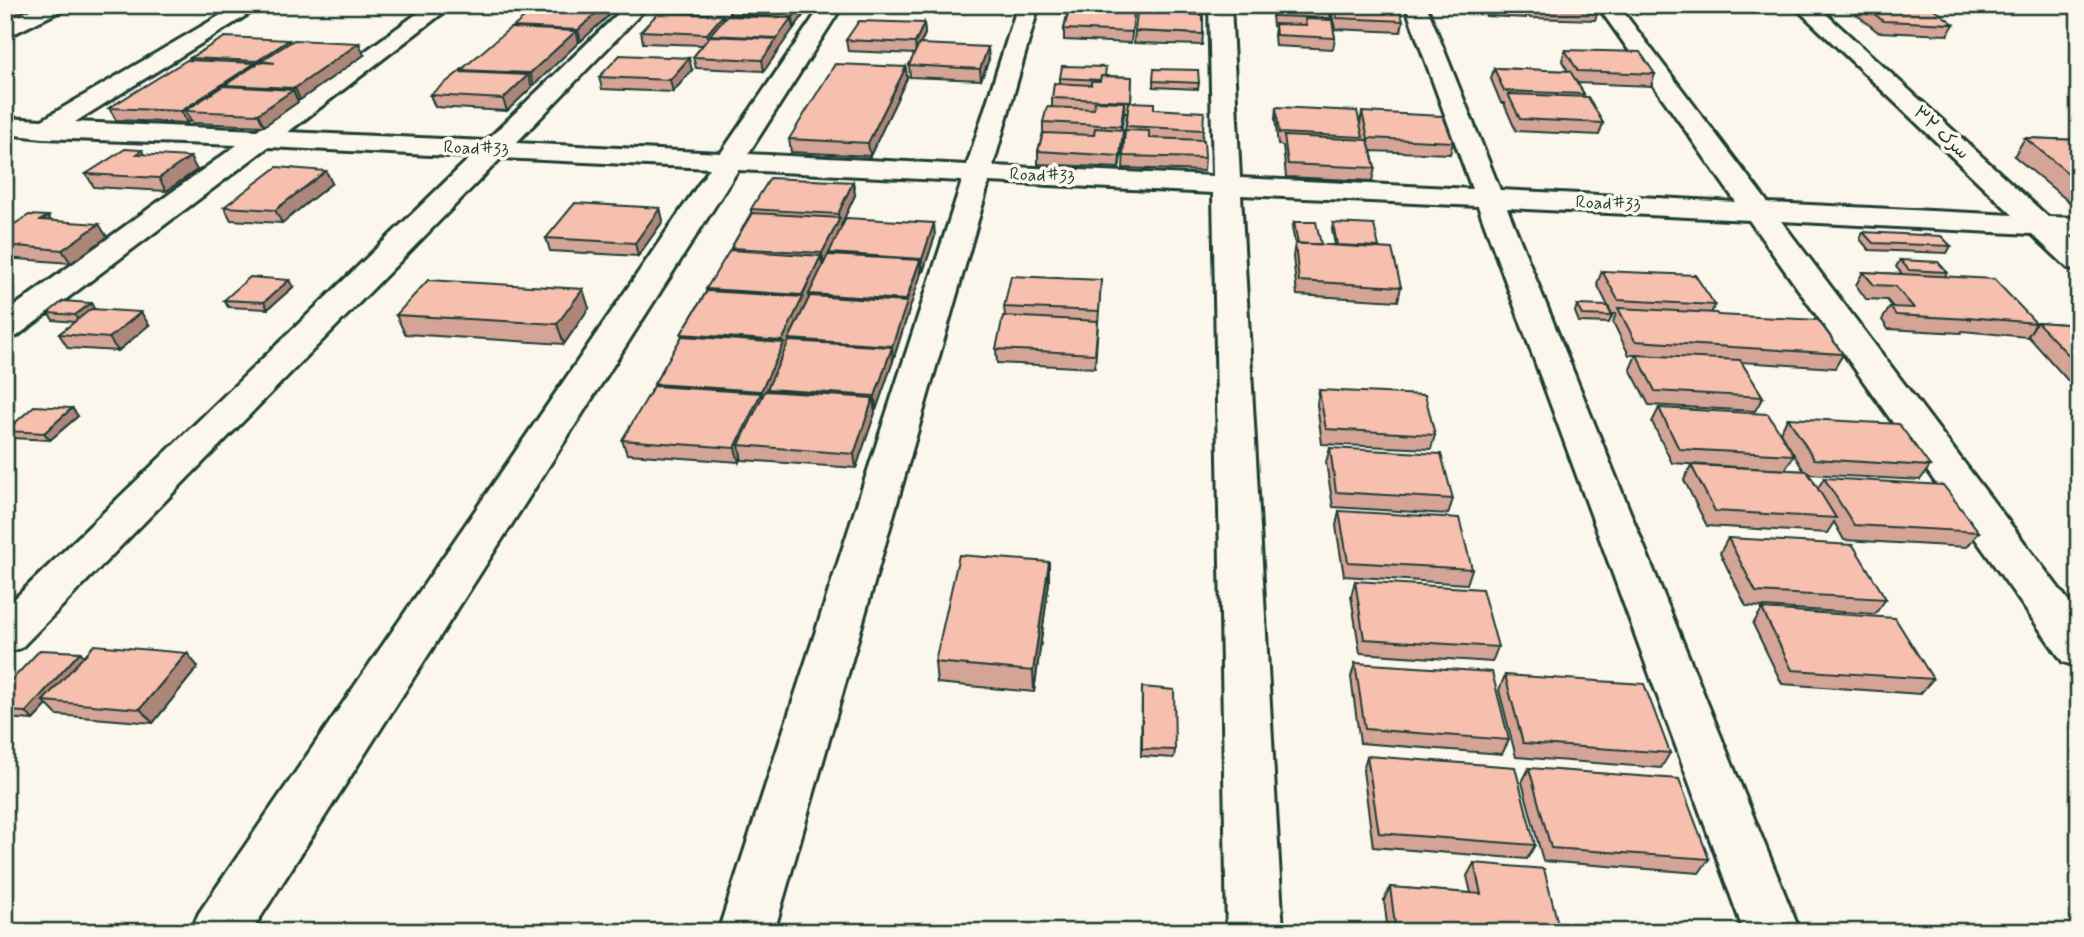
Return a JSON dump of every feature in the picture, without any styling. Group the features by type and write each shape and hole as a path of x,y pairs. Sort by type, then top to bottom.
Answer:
{"street":[{"path":"5,30 57,5"},
{"path":"5,152 253,5"},
{"path":"5,329 443,5"},
{"path":"5,636 639,5"},
{"path":"219,932 833,5"},
{"path":"746,932 1029,5"},
{"path":"1220,5 1255,932"},
{"path":"1415,5 1487,198 1772,932"},
{"path":"1607,5 2079,649"},
{"name":"سرک ۳۲","path":"1803,5 2079,261"},
{"name":"Road#33","path":"5,126 2079,227"}],"building":[{"path":"540,5 605,5 578,30 513,27"},
{"path":"736,5 801,5 793,17 728,14"},
{"path":"1069,5 1134,5 1134,11 1068,9"},
{"path":"1273,5 1328,5 1331,18 1274,16"},
{"path":"1334,5 1399,8 1403,21 1337,18"},
{"path":"1485,5 1524,5 1528,12 1487,11"},
{"path":"1532,5 1596,5 1599,9 1533,7"},
{"path":"1864,5 1930,6 1954,24 1883,21"},
{"path":"1069,10 1134,13 1132,32 1064,29"},
{"path":"659,12 723,15 707,34 641,31"},
{"path":"1137,12 1203,15 1203,34 1135,31"},
{"path":"726,16 791,18 777,38 710,35"},
{"path":"1305,19 1332,20 1335,38 1276,35 1275,24 1306,25"},
{"path":"859,21 924,23 915,43 846,40"},
{"path":"510,28 576,31 530,73 461,70"},
{"path":"710,36 777,39 762,60 693,57"},
{"path":"225,37 289,40 257,61 190,58"},
{"path":"294,40 359,43 295,88 225,85 260,62 275,63 261,61"},
{"path":"919,44 988,47 980,69 909,65"},
{"path":"1565,50 1640,52 1655,74 1578,71"},
{"path":"620,55 689,58 670,80 599,77"},
{"path":"187,60 255,63 181,111 109,108"},
{"path":"835,64 906,67 868,143 789,139"},
{"path":"1062,66 1106,67 1105,76 1101,76 1100,80 1060,78"},
{"path":"1494,68 1570,71 1584,94 1504,91"},
{"path":"1154,69 1198,70 1199,83 1153,81"},
{"path":"459,72 528,75 503,99 430,95"},
{"path":"1101,76 1132,77 1131,101 1052,98 1054,83 1091,85 1091,81 1100,81"},
{"path":"223,86 293,90 258,114 185,111"},
{"path":"1508,94 1588,97 1603,123 1520,119"},
{"path":"1095,101 1124,102 1121,126 1043,122 1047,107 1094,109"},
{"path":"1129,102 1154,103 1154,109 1204,112 1203,130 1126,126"},
{"path":"1276,107 1357,111 1363,137 1279,133"},
{"path":"1362,112 1443,116 1453,142 1368,138"},
{"path":"1095,128 1123,130 1120,156 1038,151 1043,133 1094,135"},
{"path":"1125,130 1149,131 1149,138 1204,140 1205,158 1123,156"},
{"path":"1284,136 1368,140 1375,168 1288,164"},
{"path":"2025,138 2079,140 2079,182"},
{"path":"125,149 142,150 137,154 190,157 159,178 86,174"},
{"path":"277,167 326,171 275,210 224,207"},
{"path":"770,178 853,182 838,214 751,209"},
{"path":"575,203 660,208 635,243 546,238"},
{"path":"752,213 840,218 822,253 731,248"},
{"path":"29,215 48,216 41,220 99,224 62,250 5,245 5,230"},
{"path":"846,218 934,223 922,259 829,253"},
{"path":"1294,222 1316,222 1321,244 1298,244"},
{"path":"1333,223 1374,225 1379,247 1337,245"},
{"path":"1863,232 1941,236 1951,246 1873,243"},
{"path":"1295,243 1392,249 1401,287 1299,281"},
{"path":"730,250 821,256 802,295 706,289"},
{"path":"828,255 920,260 906,300 809,294"},
{"path":"1900,260 1938,262 1947,272 1909,270"},
{"path":"1602,271 1695,275 1715,305 1618,300"},
{"path":"1863,272 1994,279 2036,323 1968,317 1970,319 1896,315 1890,307 1914,308 1895,286 1874,285"},
{"path":"1011,276 1101,280 1099,311 1004,307"},
{"path":"250,277 289,280 264,302 224,300"},
{"path":"428,280 583,289 557,324 396,315"},
{"path":"707,291 803,297 782,341 681,334"},
{"path":"810,296 907,302 892,346 789,339"},
{"path":"63,301 91,303 75,315 48,313"},
{"path":"1577,305 1607,306 1612,316 1582,315"},
{"path":"1618,308 1818,320 1843,354 1635,341"},
{"path":"91,309 141,312 109,338 59,334"},
{"path":"1003,316 1098,321 1095,354 996,349"},
{"path":"2037,322 2079,325 2079,366"},
{"path":"682,336 784,343 761,391 654,384"},
{"path":"789,341 892,347 875,396 767,389"},
{"path":"1637,355 1740,360 1763,397 1655,391"},
{"path":"654,386 761,393 735,448 622,440"},
{"path":"1319,390 1425,395 1435,435 1326,429"},
{"path":"765,391 873,398 854,454 739,445"},
{"path":"34,406 72,408 44,433 6,431"},
{"path":"1659,408 1768,414 1794,455 1679,449"},
{"path":"1788,418 1899,424 1930,466 1814,459"},
{"path":"1330,448 1441,454 1453,499 1336,492"},
{"path":"1691,465 1807,471 1836,518 1715,511"},
{"path":"1824,478 1943,485 1979,532 1854,525"},
{"path":"1339,511 1459,518 1472,569 1348,562"},
{"path":"1728,538 1853,545 1886,599 1756,592"},
{"path":"959,555 1049,562 1033,671 935,662"},
{"path":"1355,581 1482,589 1498,647 1364,639"},
{"path":"1762,609 1895,618 1933,679 1792,670"},
{"path":"94,645 187,653 140,709 43,701"},
{"path":"40,650 80,652 26,712 5,711 5,687"},
{"path":"1355,663 1492,672 1509,740 1365,729"},
{"path":"1505,675 1644,684 1670,753 1523,743"},
{"path":"1142,687 1174,690 1175,750 1142,749"},
{"path":"1367,756 1515,767 1535,845 1379,833"},
{"path":"1529,768 1679,779 1709,859 1551,848"},
{"path":"1474,863 1544,869 1560,932 1396,932 1390,887 1481,894"}]}
